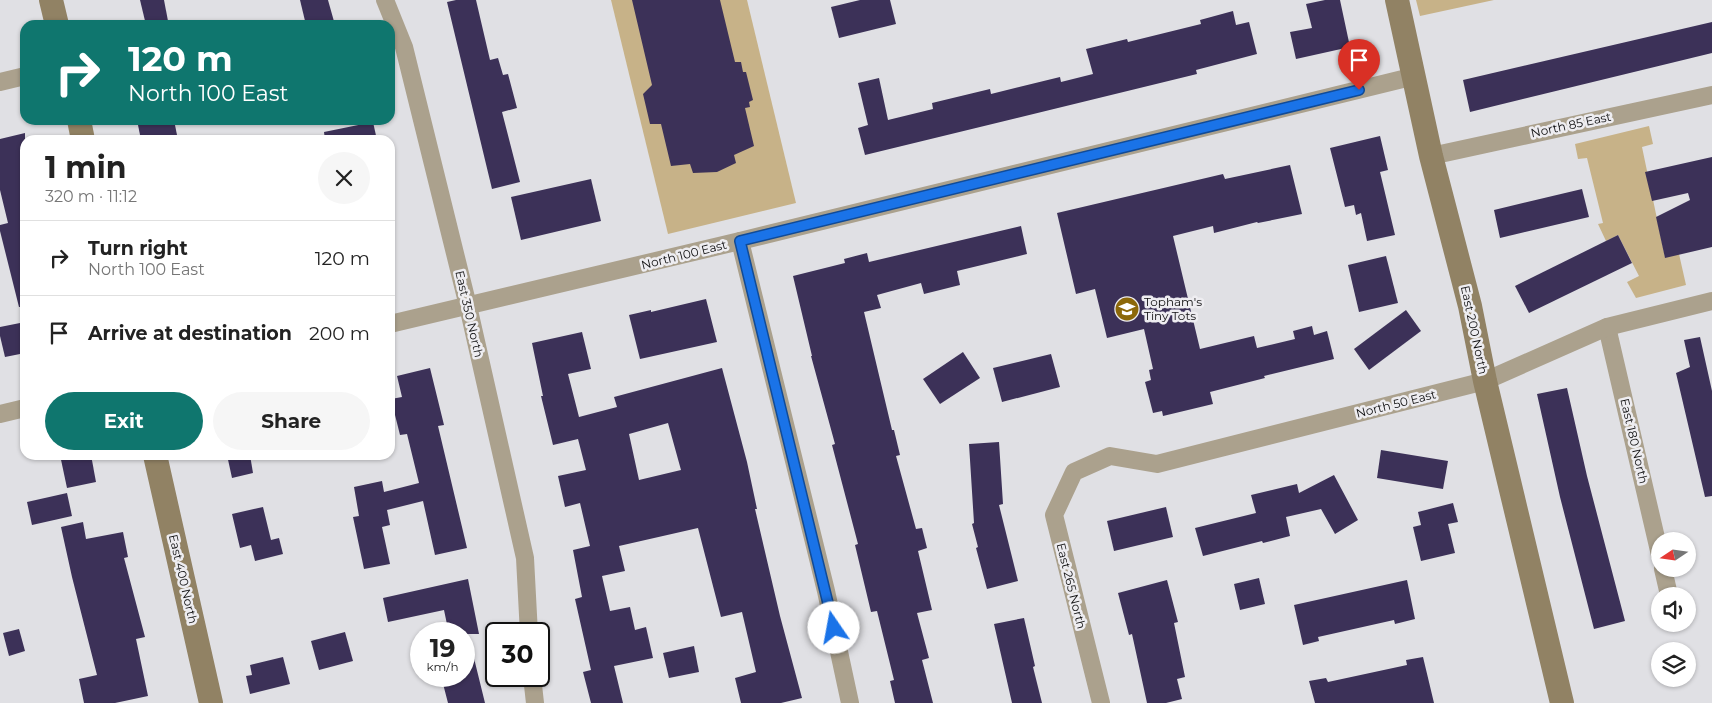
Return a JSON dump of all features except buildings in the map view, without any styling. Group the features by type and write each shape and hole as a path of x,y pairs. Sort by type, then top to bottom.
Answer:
{"street":[{"path":"52,0 56,20"},
{"name":"East 350 North","path":"385,0 393,20"},
{"name":"East 200 North","path":"1397,0 1431,156 1470,306 1485,381 1562,703"},
{"name":"East 350 North","path":"395,25 404,47 468,306 525,558 528,622"},
{"name":"North 100 East","path":"395,323 740,241 1415,76"},
{"path":"0,82 20,77"},
{"name":"North 85 East","path":"1431,156 1712,95"},
{"path":"740,241 826,591 850,703"},
{"name":"North 50 East","path":"1074,472 1110,456 1157,464 1485,381 1607,327 1712,301"},
{"name":"East 180 North","path":"1607,327 1655,532"},
{"path":"0,414 20,409"},
{"name":"East 400 North","path":"156,460 211,703"},
{"name":"East 265 North","path":"1074,472 1054,516 1101,703"},
{"path":"533,687 535,703"}],"shaded area":[{"path":"611,0 747,0 796,203 668,234"},
{"path":"1416,0 1494,0 1420,16"},
{"path":"1649,126 1653,144 1642,147 1665,257 1679,254 1686,285 1636,298 1627,282 1639,276 1618,235 1606,241 1598,224 1603,223 1587,158 1578,159 1575,144"}],"place":[{"name":"Topham's Tiny Tots","path":"1127,309"}],"route":[{"path":"834,628 740,241 1359,90"}]}
